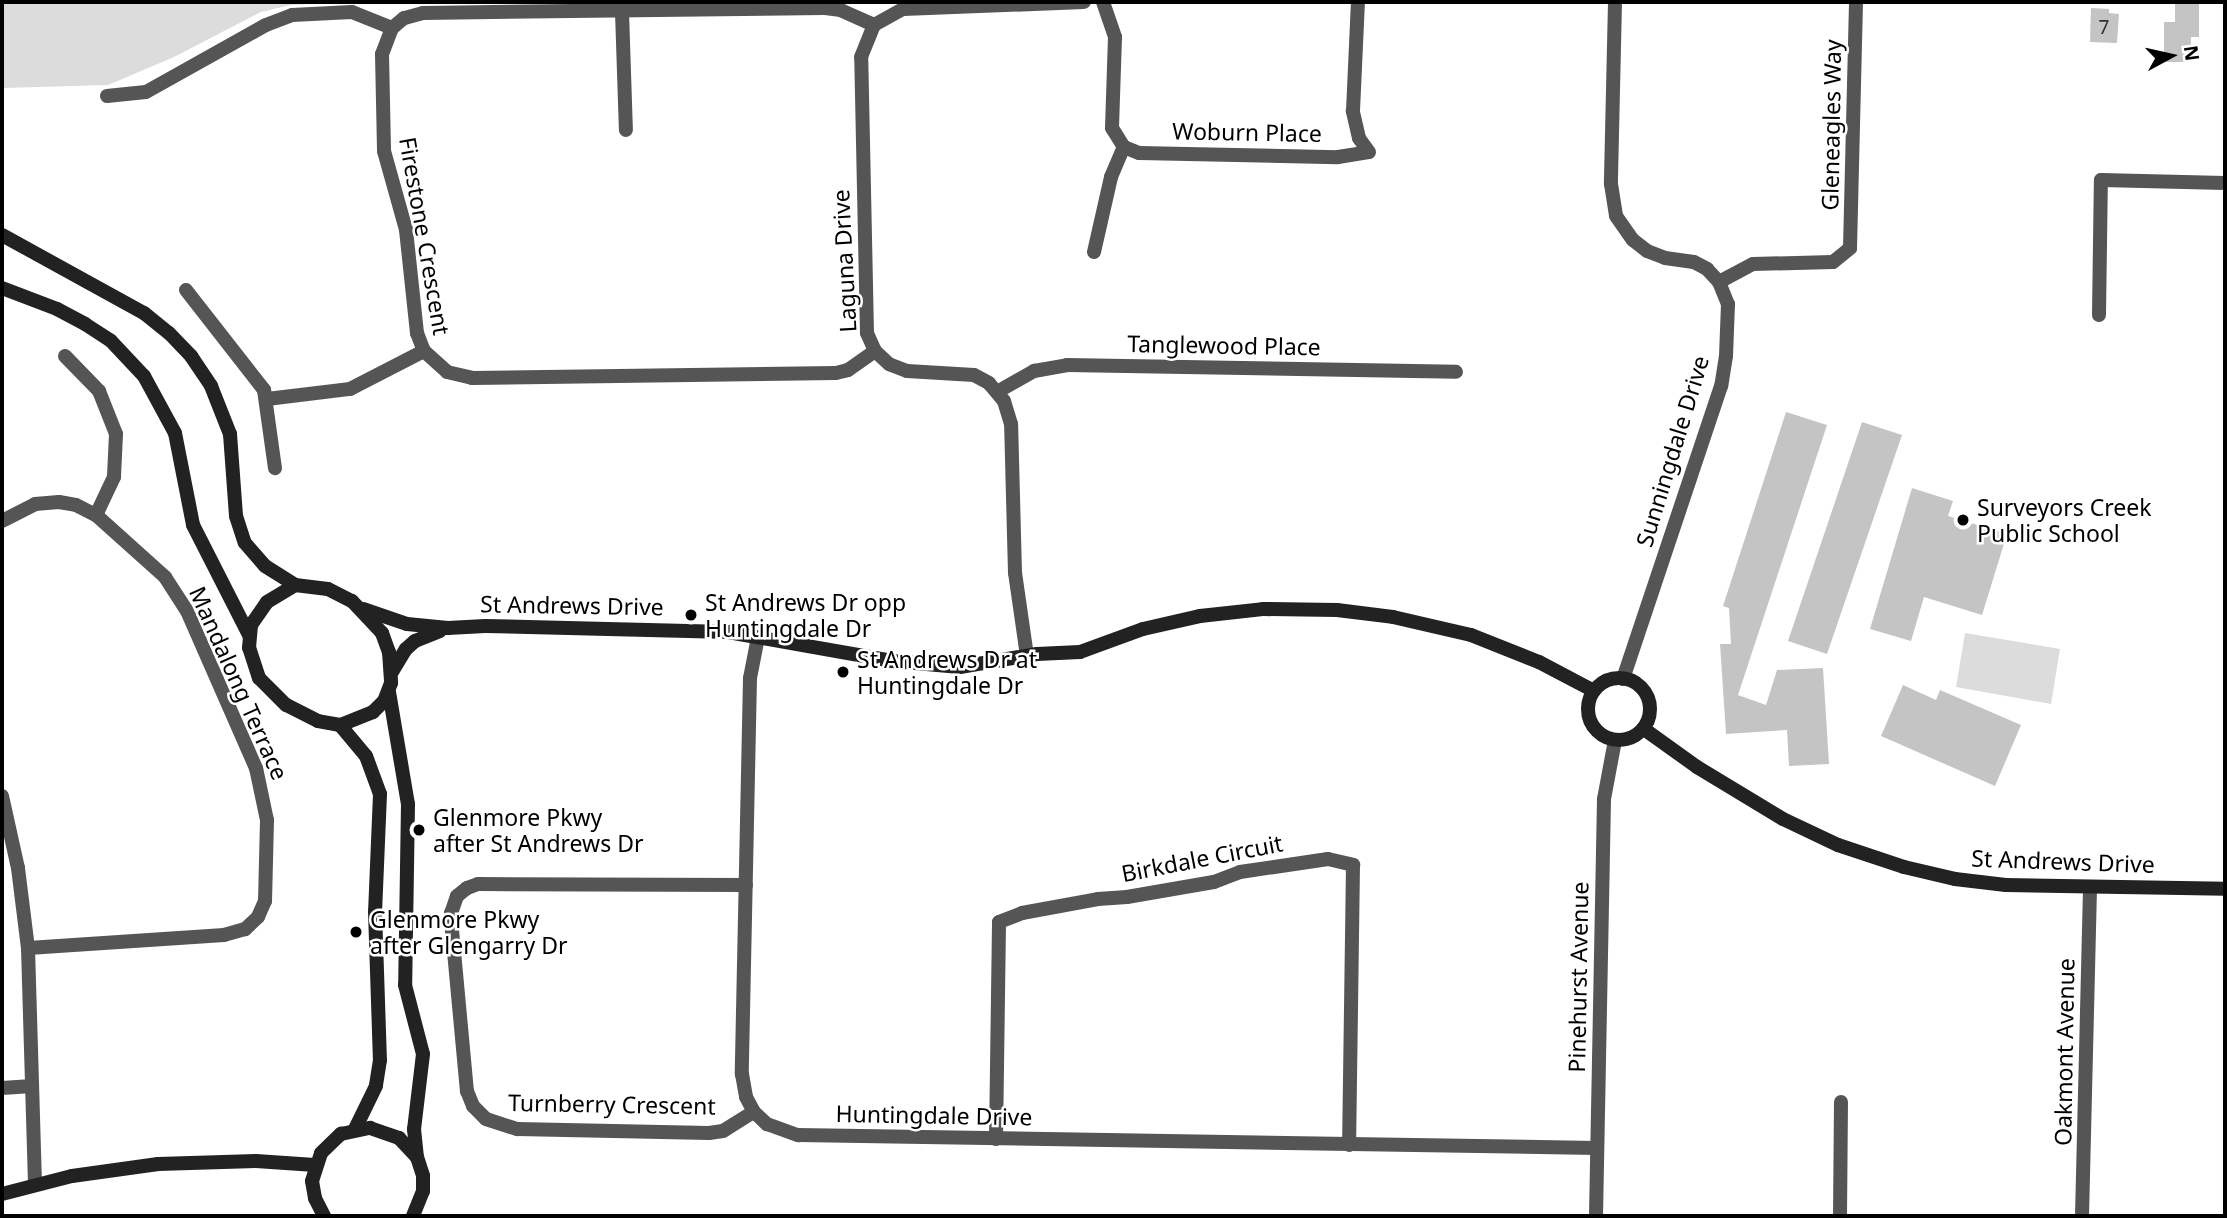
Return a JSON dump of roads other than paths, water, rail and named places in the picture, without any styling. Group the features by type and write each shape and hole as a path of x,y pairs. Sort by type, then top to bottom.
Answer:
{"main road":[{"path":"2,235 144,313 169,333 191,356 211,386 230,434 236,516 244,543 265,566 295,585 328,589 352,601 363,609 386,641 391,672 389,692 408,804 405,985 424,1054 414,1129 417,1157 423,1176 423,1191 413,1216"},
{"path":"2,288 57,309 85,324 111,341 144,376 175,433 193,525 249,635 254,666 268,690 298,712 340,725 366,756 380,794 376,931 380,1060 376,1086 355,1129"},
{"path":"249,635 255,618 267,602 295,585"},
{"name":"St Andrews Drive","path":"363,609 407,624 448,628 485,626 698,630 758,637 870,658 939,666 978,666 1027,656 1080,652 1143,629 1200,616 1264,609 1327,610 1393,617 1471,635 1528,657 1594,691"},
{"name":"St Andrews Drive","path":"391,672 406,649 415,641 448,628"},
{"path":"1623,679 1640,686 1646,694 1650,712 1644,729 1625,740 1615,740 1598,733 1589,718 1590,700 1594,691 1606,681 1623,679"},
{"path":"340,725 373,712 389,692"},
{"name":"St Andrews Drive","path":"1644,729 1752,803 1817,837 1858,853 1955,879 2006,886 2225,889"},
{"path":"322,1215 312,1181 315,1166 330,1142 355,1129 386,1130 400,1138 417,1157"},
{"path":"2,1194 35,1183 158,1164 256,1161 315,1166"}],"street":[{"path":"107,96 146,92 266,25 292,15 352,12 392,28 404,18 423,13 825,8 841,10 874,25 888,15 918,6 1070,5 1084,2"},
{"path":"1094,252 1111,177 1124,147 1112,128 1114,32 1103,2"},
{"name":"Woburn Place","path":"1124,147 1139,153 1338,157 1369,152 1360,138 1353,111 1358,2"},
{"path":"1615,2 1611,184 1616,216 1626,232 1647,251 1700,264 1719,282"},
{"name":"Gleneagles Way","path":"1719,282 1753,264 1833,262 1854,250 1856,2"},
{"path":"622,12 626,131"},
{"name":"Laguna Drive","path":"874,25 860,57 860,72 867,322 875,351 896,368 974,375 997,392"},
{"name":"Firestone Crescent","path":"392,28 382,54 384,151 406,230 417,333 424,351 447,372 472,378 836,373 848,370 875,351"},
{"path":"2099,315 2101,180 2225,183"},
{"name":"Sunningdale Drive","path":"1623,679 1723,377 1728,304 1719,282"},
{"path":"186,290 258,379 267,399 275,468"},
{"path":"267,399 350,389 424,351"},
{"path":"65,356 99,390 116,434 114,477 96,515"},
{"name":"Tanglewood Place","path":"997,392 1034,371 1067,365 1456,372"},
{"path":"997,392 1004,401 1011,424 1015,573 1027,656"},
{"name":"Mandalong Terrace","path":"2,521 27,507 51,502 76,505 96,515 165,577 193,623 261,781 267,820 265,901 252,924 232,934 28,948"},
{"path":"754,1112 746,1097 742,1074 750,678 758,637"},
{"name":"Pinehurst Avenue","path":"1596,1216 1604,799 1615,740"},
{"path":"2,796 18,868 28,948 35,1183"},
{"name":"Birkdale Circuit","path":"996,1139 999,922 1023,913 1214,882 1240,872 1328,859 1353,865 1349,1145"},
{"name":"Turnberry Crescent","path":"746,885 478,884 460,892 451,913 467,1091 473,1106 486,1119 517,1129 709,1133 723,1131 754,1112"},
{"name":"Oakmont Avenue","path":"2082,1216 2091,888"},
{"path":"2,1088 32,1086"},
{"path":"1840,1216 1841,1102"},
{"name":"Huntingdale Drive","path":"754,1112 775,1128 799,1135 1597,1148"}],"place":[{"name":"Surveyors Creek Public School","path":"1963,520"},
{"name":"St Andrews Dr opp Huntingdale Dr","path":"691,615"},
{"name":"St Andrews Dr at Huntingdale Dr","path":"843,672"},
{"name":"Glenmore Pkwy after St Andrews Dr","path":"419,830"},
{"name":"Glenmore Pkwy after Glengarry Dr","path":"356,932"}]}
